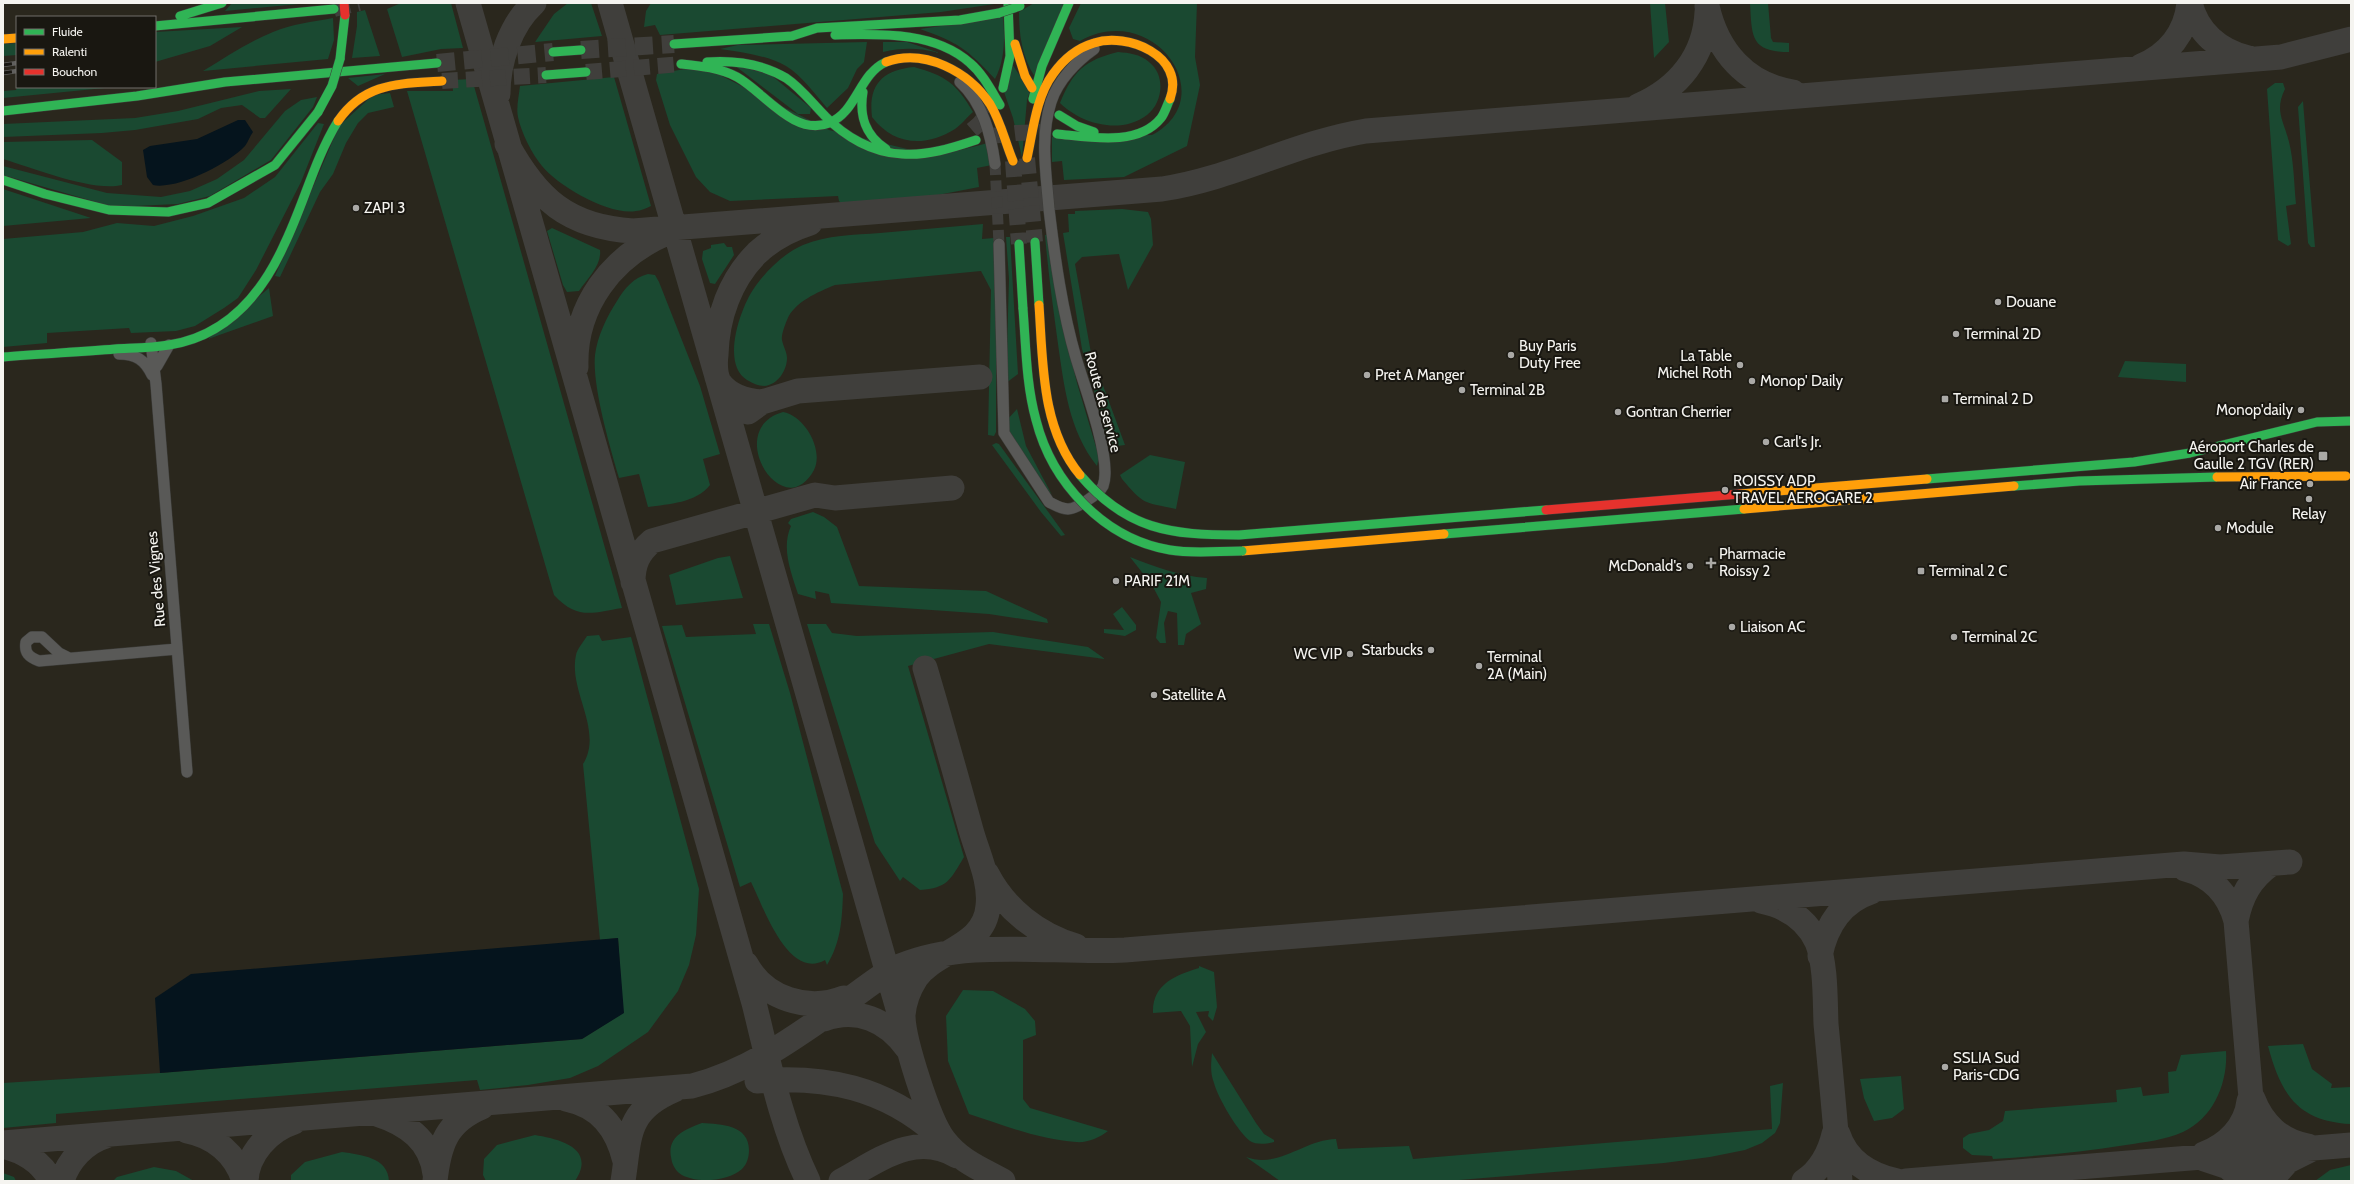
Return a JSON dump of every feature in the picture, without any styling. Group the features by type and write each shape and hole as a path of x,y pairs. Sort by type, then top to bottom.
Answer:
{"main road":[{"path":"156,21 189,14 222,3"},
{"path":"3,180 46,194 110,210 168,212 208,203 275,165 318,112 332,86 340,59 344,3"},
{"path":"1008,3 1017,54 1032,88"},
{"path":"1057,134 1082,136 1133,135 1148,130 1159,122 1168,108 1172,93 1171,78 1165,63 1150,48 1131,40 1107,39 1087,44 1067,58 1054,74 1038,110 1027,158 1032,103 1042,66 1069,3"},
{"path":"792,36 817,28 960,20 999,13 1023,4"},
{"path":"156,26 334,9"},
{"path":"1003,88 1010,65 1010,21"},
{"path":"674,44 792,36 907,35 939,44 964,57 982,74 995,93 1004,113 1013,161 1005,145 997,116 985,97 956,71 929,60 894,60 876,68 864,84 851,108 831,122 816,125 802,123 780,112 754,89 737,77 712,68 681,64 714,61 736,62 774,73 795,85 831,122 860,142 876,149 897,154 913,154 976,140"},
{"path":"3,39 16,38"},
{"path":"553,52 581,50"},
{"path":"3,111 137,96 225,82 437,63"},
{"path":"546,75 586,72"},
{"path":"52,353 97,342 169,345 191,340 229,322 255,296 281,252 330,134 347,106 365,93 382,86 442,81"},
{"path":"864,84 860,115 866,128 884,149 897,154"},
{"path":"1059,115 1077,126 1096,132 1115,135"},
{"path":"936,150 967,133"},
{"path":"193,331 224,316 239,303 260,273 311,177"},
{"path":"1035,242 1045,378 1052,418 1062,449 1081,478 1110,505 1144,525 1189,534 1239,535 2096,466 2190,453 2317,422 2351,420"},
{"path":"1018,244 1030,383 1036,421 1048,456 1067,486 1095,516 1114,529 1160,548 1186,551 1242,551 2079,481 2175,477 2351,476"},
{"path":"3,357 86,352 150,344"}],"street":[{"name":"Route de service","path":"999,244 1004,433 1049,502 1060,508 1070,509 1082,505 1102,487 1105,474 1102,449 1067,329 1052,239 1044,158 1044,127 1052,100 1064,77 1081,58 1107,39"},
{"path":"929,60 963,84 976,103 992,139 995,164"},
{"path":"150,344 172,340 193,331"},
{"name":"Rue des Vignes","path":"150,344 157,366 156,384"},
{"name":"Rue des Vignes","path":"150,344 156,384 188,772"},
{"name":"Rue des Vignes","path":"157,366 169,345"},
{"name":"Rue des Vignes","path":"86,352 134,356 148,366 156,384"},
{"path":"69,658 177,649"}],"shaded area":[{"path":"3,3 2351,3 2351,1181 3,1181"}],"green space":[{"path":"232,3 310,3 225,11"},
{"path":"401,3 451,3 463,48 441,49 402,57 387,9"},
{"path":"568,3 591,3 602,36 535,42 554,14"},
{"path":"651,3 1001,3 941,12 660,35 655,25 644,27 646,11"},
{"path":"1034,3 1065,3 1035,77 1027,62 1022,46 1019,12"},
{"path":"1081,3 1197,3 1195,57 1200,85 1187,146 1124,177 1064,180 1062,161 1052,162 1052,137 1152,135 1172,118 1181,99 1180,78 1170,58 1154,43 1132,33 1107,32 1080,41 1073,39 1069,28"},
{"path":"1650,3 1665,3 1669,42 1654,58"},
{"path":"1750,3 1768,3 1771,38 1773,42 1789,43 1789,52 1767,49 1760,45 1756,40 1751,25"},
{"path":"365,10 380,56 352,58 357,26 357,12"},
{"path":"1003,17 1004,49 1001,64 995,79 962,48 944,38 920,29"},
{"path":"333,18 334,40 328,59 203,71 246,45 280,29"},
{"path":"242,27 210,46 156,62 156,32"},
{"path":"867,42 864,62 857,69 848,88 827,108 803,80 786,66 770,59 720,49 738,45"},
{"path":"883,42 907,42 940,53 912,49 898,49 883,52"},
{"path":"16,43 16,55 3,56 3,44"},
{"path":"1118,52 1130,53 1142,57 1149,62 1158,74 1160,81 1159,96 1152,110 1147,115 1137,121 1125,125 1114,126 1079,117 1060,103 1075,75 1082,68 1097,59"},
{"path":"1012,64 1030,91 1027,100 1022,157 1013,118 1004,92"},
{"path":"734,65 771,75 811,108 810,114 798,114"},
{"path":"914,67 925,70 949,82 961,94 973,112 955,129 944,135 921,141 910,141 900,138 880,126 872,117 871,106 875,87 880,81 886,75 894,71"},
{"path":"690,68 714,72 829,130 936,156 988,143 992,165 977,168 979,187 850,212 839,201 838,196 730,201 710,192 696,177 670,125 656,80 657,74"},
{"path":"385,74 358,86 348,78"},
{"path":"614,77 651,206 638,211 613,209 599,204 585,198 550,174 542,166 527,143 519,123 517,113 520,86"},
{"path":"472,79 622,608 602,612 585,613 570,608 554,595 407,91 453,91 452,80"},
{"path":"2275,83 2283,83 2285,89 2280,104 2280,110 2291,150 2294,173 2296,204 2286,206 2291,244 2288,246 2278,240 2267,89"},
{"path":"17,88 105,88 3,98 3,91 16,90"},
{"path":"291,89 265,118 260,118 242,105 221,108 198,119 135,130 102,133 3,137 3,124 135,118 178,111 259,91"},
{"path":"390,93 394,107 368,113 358,123 346,143 333,174 320,192 280,277 275,276 339,126 373,95"},
{"path":"317,97 313,107 271,160 210,196 178,204 113,207 3,175 3,166 107,193 161,197 190,191 217,179 244,160 285,111 301,100"},
{"path":"2303,101 2315,247 2311,247 2308,243 2298,107"},
{"path":"318,123 324,124 301,182 256,270 238,298 224,308 195,326 176,331 131,333 129,328 47,333 47,343 3,347 3,239 83,232 117,223 154,226 193,216 244,198 275,177"},
{"path":"92,140 122,162 122,185 95,185 79,182 3,159 3,142"},
{"path":"3,189 91,218 3,226"},
{"path":"1122,209 1148,212 1151,219 1153,245 1128,290 1119,254 1082,257 1075,264 1091,353 1125,445 1117,446 1109,443 1082,349 1063,233 1069,232 1068,214 1075,214 1075,211"},
{"path":"983,224 982,239 994,238 996,289 996,432 994,436 988,435 991,290 981,271 835,285 807,298 790,314 784,327 782,338 787,356 787,363 781,376 774,383 764,386 753,383 747,380 739,372 735,361 734,348 736,334 745,305 761,278 790,252 803,245 831,237"},
{"path":"552,228 600,250 599,261 590,277 579,291 567,292 563,285 547,231"},
{"path":"1045,235 1049,235 1061,318 1077,383 1099,457 1097,466 1080,438 1069,408 1060,360 1052,303"},
{"path":"1006,237 1010,237 1018,374 1006,383 1009,279"},
{"path":"724,243 727,247 732,247 734,255 715,284 710,283 702,259 703,251 711,248 711,245"},
{"path":"648,274 655,275 659,282 700,386 720,454 703,459 710,485 704,491 697,496 682,502 648,507 639,474 619,478 602,416 596,383 595,355 603,327 620,296 630,284 638,278"},
{"path":"269,288 273,316 208,339"},
{"path":"2125,361 2186,364 2186,382 2118,377"},
{"path":"1017,409 1026,446 1052,495 1013,445 1006,421"},
{"path":"783,412 799,420 810,435 814,444 816,462 814,470 801,485 788,487 774,481 764,469 758,453 758,436 766,422"},
{"path":"996,443 999,444 1065,535 1061,536 1041,512 992,445"},
{"path":"1150,455 1185,462 1176,509 1150,503 1140,498 1120,475"},
{"path":"813,512 824,517 837,527 859,586 986,591 1047,619 1048,623 989,614 831,603 829,594 815,591 816,599 798,594 788,560 787,543 791,526 788,523 791,519"},
{"path":"730,556 743,598 676,605 669,575 718,558"},
{"path":"1130,557 1158,568 1207,578 1206,589 1191,593 1201,624 1186,634 1184,645 1178,645 1177,613 1168,611 1164,623 1166,643 1160,643 1156,638 1161,602 1152,585"},
{"path":"1122,607 1136,625 1136,630 1125,636 1104,633 1104,629 1124,630 1113,614"},
{"path":"753,624 769,624 790,693 843,894 840,931 832,956 827,965 825,960 812,964 800,960 788,951 770,923 751,882 740,887 662,626 682,625 686,637 756,634"},
{"path":"807,624 826,624 832,633 857,636 993,632 1088,647 1105,659 989,644 908,666 964,857 955,872 943,885 920,890 903,877 900,881 875,843"},
{"path":"599,635 602,641 631,637 699,889 696,935 689,965 678,991 648,1032 598,1066 570,1078 528,1085 480,1090 477,1080 56,1114 56,1123 3,1128 3,1083 160,1073 582,1039 623,1013 618,938 600,940 583,764 588,751 590,738 575,669 576,655 587,636"},
{"path":"1199,966 1214,972 1217,1007 1213,1021 1208,1016 1209,1011 1196,1012 1206,1032 1198,1044 1192,1067 1190,1026 1181,1011 1153,1013 1154,1003 1161,988 1167,982 1182,974 1199,968"},
{"path":"963,990 993,991 1025,1009 1035,1021 1036,1035 1023,1040 1023,1099 1030,1108 1108,1131 1089,1141 1062,1141 1035,1135 969,1114 948,1061 946,1016"},
{"path":"2303,1044 2312,1069 2332,1084 2331,1088 2351,1087 2351,1124 2332,1122 2304,1111 2294,1102 2286,1091 2273,1063 2268,1046"},
{"path":"2226,1051 2224,1075 2217,1098 2203,1118 2194,1126 2176,1135 2093,1150 1993,1159 1992,1156 1972,1155 1963,1148 1963,1138 1969,1134 1989,1130 2003,1121 2005,1111 2117,1102 2116,1090 2141,1087 2143,1096 2169,1093 2168,1072 2176,1071 2181,1055"},
{"path":"1212,1053 1256,1123 1264,1134 1274,1140 1274,1142 1262,1144 1252,1142 1245,1137 1234,1123 1216,1089 1211,1068"},
{"path":"1901,1076 1904,1109 1892,1118 1874,1121 1864,1098 1860,1079"},
{"path":"1783,1083 1780,1123 1775,1133 1762,1143 1745,1150 1710,1157 1664,1163 1447,1181 1280,1181 1246,1157 1258,1160 1280,1157 1313,1144 1336,1139 1338,1149 1409,1146 1413,1159 1772,1129 1770,1086"},
{"path":"702,1123 725,1125 739,1131 744,1135 748,1142 749,1153 746,1163 742,1169 728,1177 710,1180 685,1177 677,1171 671,1159 672,1144 679,1134"},
{"path":"535,1135 564,1143 572,1147 578,1153 581,1160 581,1170 575,1181 486,1181 483,1175 484,1159 497,1145"},
{"path":"342,1152 365,1156 379,1162 384,1167 389,1181 291,1181 291,1175 305,1162"},
{"path":"2351,1165 2351,1181 2315,1181 2330,1170"},
{"path":"154,1167 176,1171 194,1181 113,1181 117,1177"},
{"path":"3,1173 14,1177 16,1181 3,1181"}],"water":[{"path":"238,120 245,120 253,132 245,146 215,168 175,184 153,185 147,177 143,150 150,146 197,139"},
{"path":"618,938 624,1013 582,1039 160,1073 155,998 191,974"}],"taxiway":[{"path":"468,3 754,1003 776,1094 790,1138 808,1181"},
{"path":"498,94 500,69 507,45 518,22 534,3"},
{"path":"610,3 905,1033"},
{"path":"2141,66 2159,56 2174,42 2184,24 2189,3"},
{"path":"2190,3 2198,23 2211,39 2228,51 2248,58"},
{"path":"1707,6 1718,37 1726,51 1736,63 1748,74 1761,82 1776,88 1793,92"},
{"path":"1638,106 1665,90 1687,69 1695,57 1701,43 1707,12"},
{"path":"507,144 530,180 543,195 557,207 572,216 590,223 610,228 633,231 1162,189 1214,177 1340,136 1366,131 2281,57 2351,39"},
{"path":"762,402 738,397 728,391 719,382 717,376 716,358 717,341 722,313 732,287 739,275 757,253 782,235 810,223"},
{"path":"576,367 577,345 582,324 589,304 600,286 614,269 629,255 647,243 667,233"},
{"path":"748,412 762,402 798,391 980,377"},
{"path":"633,582 637,559 652,541 815,495 835,498 952,488"},
{"path":"925,668 986,878 988,887 988,906 985,920 978,931 958,947 935,961 916,978 904,1005 904,1026 907,1042 924,1098 931,1116 944,1140 964,1159 1003,1181"},
{"path":"3,1143 692,1086 734,1071 773,1051 893,969 926,957 953,952 1011,949 1097,951 1125,950 2184,864 2220,867 2290,862"},
{"path":"2236,921 2244,896 2252,882 2271,864"},
{"path":"2185,869 2203,876 2218,888 2229,903 2236,921 2258,1181"},
{"path":"987,874 994,887 1003,898 1024,919 1049,935 1076,946"},
{"path":"1820,956 1826,935 1836,916 1851,902 1860,896 1871,892"},
{"path":"1761,901 1778,906 1794,914 1807,926 1817,942 1820,951 1824,982 1826,1024 1840,1181"},
{"path":"746,964 754,976 764,986 776,994 789,999 802,1003 816,1004 844,998"},
{"path":"824,1019 848,1015 870,1018 881,1023 890,1030 907,1048"},
{"path":"757,1081 807,1080 853,1088 875,1095 897,1105 917,1118 937,1134"},
{"path":"623,1181 629,1138 638,1116 646,1107 658,1098 674,1090"},
{"path":"566,1099 578,1102 588,1107 598,1113 605,1120 617,1138 625,1161"},
{"path":"2253,1099 2267,1123 2281,1136 2298,1144 2308,1146"},
{"path":"2204,1154 2220,1146 2240,1127 2249,1101"},
{"path":"435,1181 439,1156 446,1136 460,1120 482,1107"},
{"path":"377,1114 399,1123 416,1135 429,1152 433,1162 435,1174"},
{"path":"246,1181 250,1162 261,1144 276,1131 294,1122"},
{"path":"187,1131 206,1137 223,1148 236,1162 244,1181"},
{"path":"1804,1181 1815,1172 1824,1160 1830,1148 1834,1134"},
{"path":"1838,1134 1847,1152 1861,1166 1878,1175 1897,1181"},
{"path":"62,1181 68,1166 78,1153 91,1143 106,1136"},
{"path":"1906,1181 2351,1145"},
{"path":"3,1146 18,1151 31,1158 43,1168 51,1181"},
{"path":"841,1181 883,1158 912,1148 926,1147 941,1149 957,1156"},
{"path":"2270,1181 2288,1161 2310,1150"},
{"path":"2204,1159 2228,1167 2244,1181"}],"tunnel":[{"path":"334,9 359,3"},
{"path":"581,50 674,44"},
{"path":"437,63 553,52"},
{"path":"586,72 681,64"},
{"path":"442,81 546,75"},
{"path":"972,130 993,107"},
{"path":"991,136 1045,132"},
{"path":"1027,158 1035,242"},
{"path":"1013,161 1019,244"},
{"path":"995,164 999,244"}],"railway":[{"path":"3,65 16,63"},
{"path":"3,73 16,71"}],"traffic: fast":[{"path":"180,16 222,3"},
{"path":"1003,88 1010,56 1008,3"},
{"path":"1033,99 1042,66 1069,3"},
{"path":"999,13 1020,6"},
{"path":"156,26 334,9"},
{"path":"674,44 792,36 817,28 960,20 999,13"},
{"path":"340,59 345,15"},
{"path":"835,35 888,35 923,40 940,45 956,53 975,67 1000,105"},
{"path":"553,52 581,50"},
{"path":"318,112 332,86 340,59"},
{"path":"707,62 738,62 758,66 777,73 797,86 841,131 860,142 881,151 902,154 930,153 976,140"},
{"path":"681,64 724,71 747,84 792,119 804,124 816,126 829,123 846,111 870,75 886,62"},
{"path":"3,111 137,96 225,82 437,63"},
{"path":"546,75 586,72"},
{"path":"863,92 862,109 865,124 873,138 886,149"},
{"path":"1057,134 1112,138 1126,137 1140,133 1151,127 1161,118 1170,99"},
{"path":"3,180 45,194 109,210 168,212 208,203 275,165 318,112"},
{"path":"1059,115 1077,126 1094,132"},
{"path":"3,357 169,345 208,333 224,323 253,297 275,264 291,230 322,151 338,121"},
{"path":"1035,242 1039,305"},
{"path":"1019,244 1023,309"},
{"path":"1023,309 1028,379 1036,420 1054,465 1068,486 1084,504 1103,521 1123,534 1146,544 1179,551 1242,551"},
{"path":"1927,479 2134,462 2190,453 2317,422 2351,421"},
{"path":"1080,475 1097,493 1115,508 1133,518 1151,526 1171,531 1214,535 1239,535 1546,510"},
{"path":"2014,486 2079,481 2217,477"},
{"path":"1444,534 1744,509"}],"traffic: slow":[{"path":"3,39 16,38"},
{"path":"1027,158 1036,114 1047,83 1066,59 1076,51 1088,45 1107,40 1122,41 1137,45 1150,51 1162,59 1170,71 1173,84 1170,99"},
{"path":"1015,44 1025,76 1032,88"},
{"path":"886,62 901,58 916,58 931,61 945,66 970,82 981,92 994,111 1013,161"},
{"path":"338,121 348,108 371,92 397,85 442,81"},
{"path":"1039,305 1043,371 1051,416 1067,457 1080,475"},
{"path":"2217,477 2346,476"},
{"path":"1740,494 1927,479"},
{"path":"1744,509 2014,486"},
{"path":"1242,551 1444,534"}],"traffic: jam":[{"path":"344,3 345,15"},
{"path":"1546,510 1740,494"}],"place":[{"name":"ZAPI 3","path":"356,208"},
{"name":"Douane","path":"1998,302"},
{"name":"Terminal 2D","path":"1956,334"},
{"name":"Buy Paris Duty Free","path":"1511,355"},
{"name":"La Table Michel Roth","path":"1740,365"},
{"name":"Pret A Manger","path":"1367,375"},
{"name":"Monop' Daily","path":"1752,381"},
{"name":"Terminal 2B","path":"1462,390"},
{"name":"Terminal 2 D","path":"1945,399"},
{"name":"Monop'daily","path":"2301,410"},
{"name":"Gontran Cherrier","path":"1618,412"},
{"name":"Carl's Jr.","path":"1766,442"},
{"name":"Aéroport Charles de Gaulle 2 TGV (RER)","path":"2323,456"},
{"name":"Air France","path":"2310,484"},
{"name":"ROISSY ADP TRAVEL AEROGARE 2","path":"1725,490"},
{"name":"Relay","path":"2309,499"},
{"name":"Module","path":"2218,528"},
{"name":"Pharmacie Roissy 2","path":"1711,563"},
{"name":"McDonald's","path":"1690,566"},
{"name":"Terminal 2 C","path":"1921,571"},
{"name":"PARIF 21M","path":"1116,581"},
{"name":"Liaison AC","path":"1732,627"},
{"name":"Terminal 2C","path":"1954,637"},
{"name":"Starbucks","path":"1431,650"},
{"name":"WC VIP","path":"1350,654"},
{"name":"Terminal 2A (Main)","path":"1479,666"},
{"name":"Satellite A","path":"1154,695"},
{"name":"SSLIA Sud Paris-CDG","path":"1945,1067"}]}
